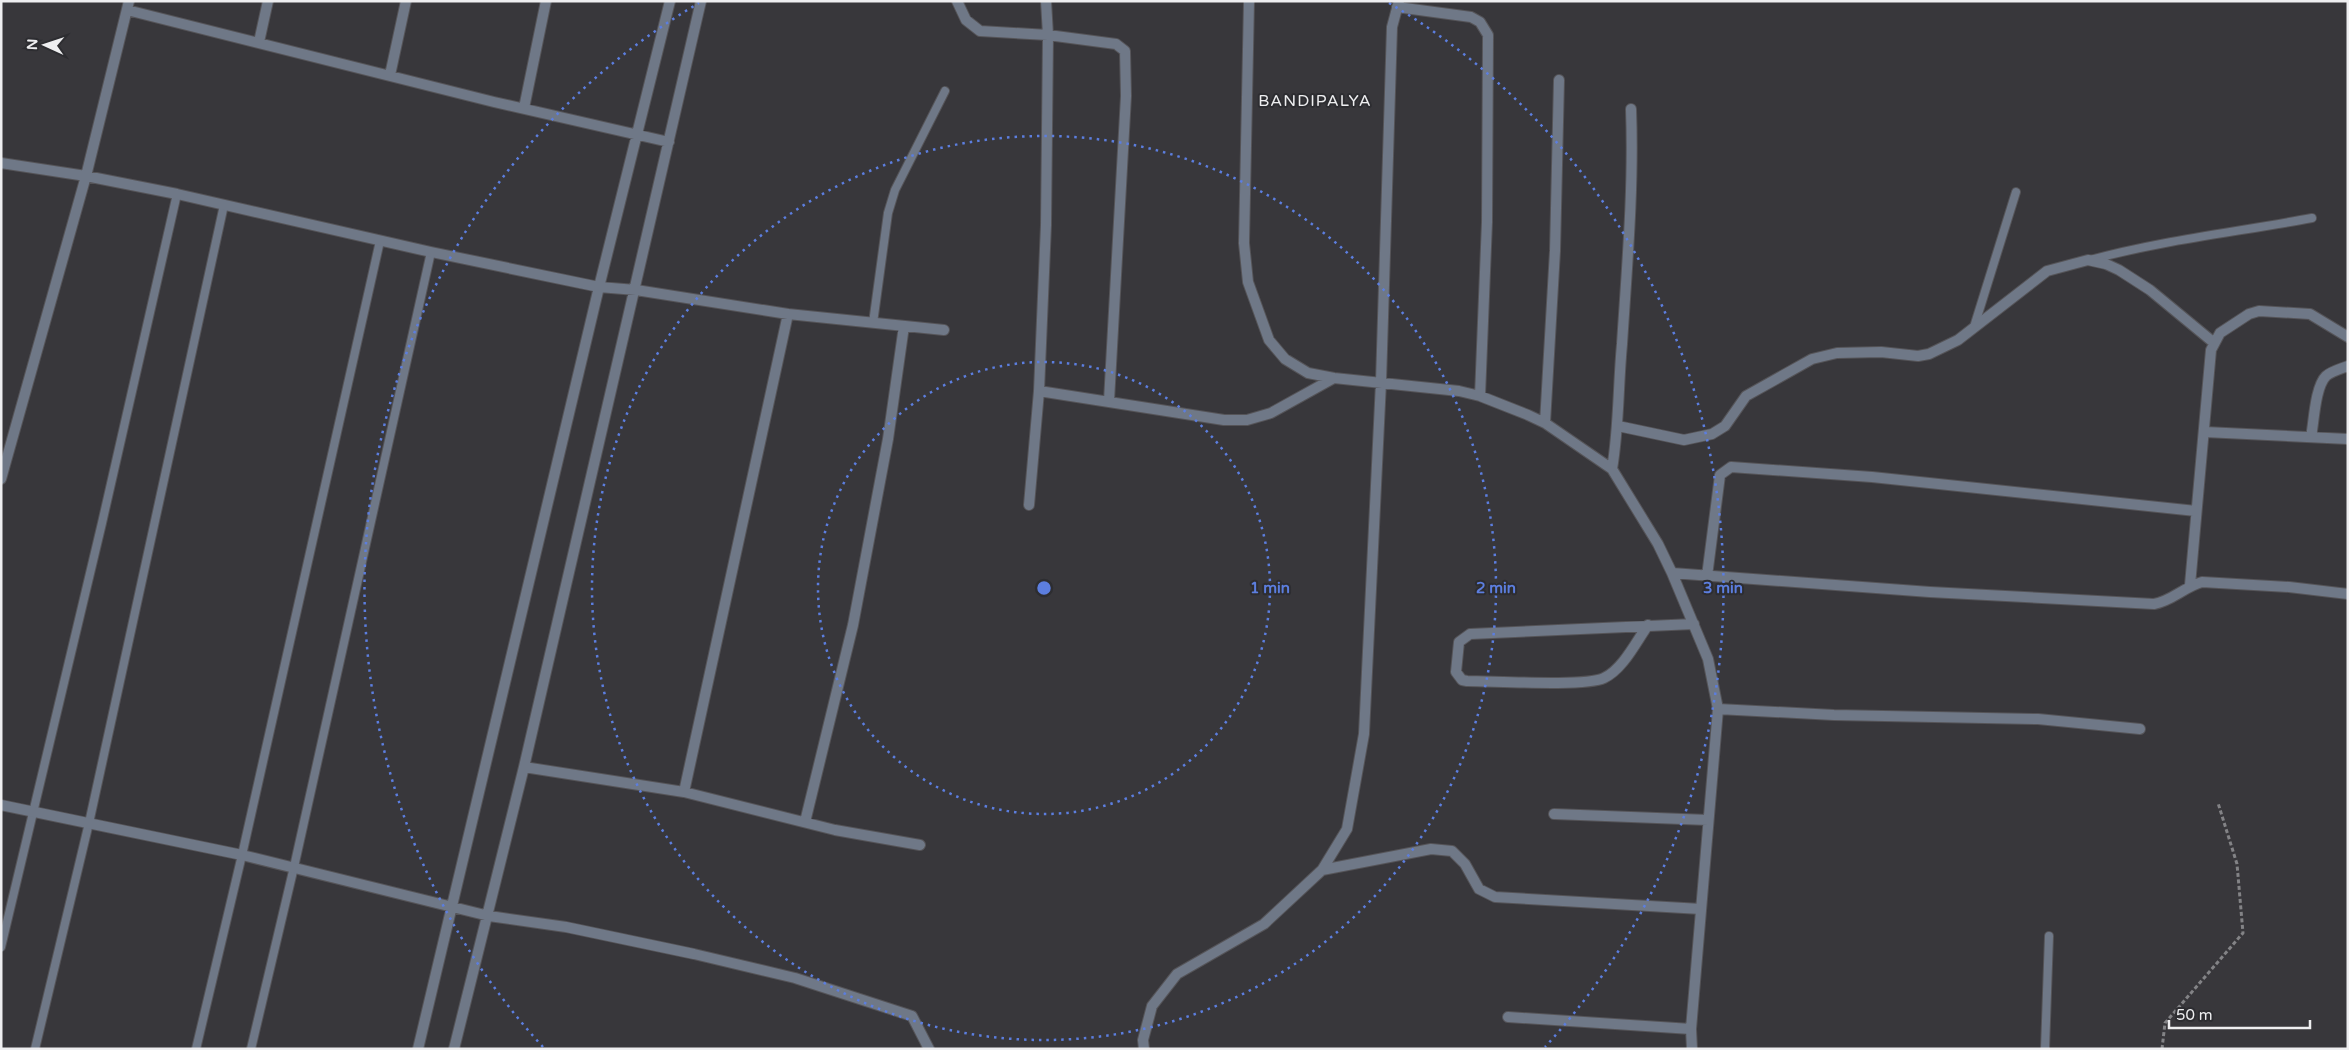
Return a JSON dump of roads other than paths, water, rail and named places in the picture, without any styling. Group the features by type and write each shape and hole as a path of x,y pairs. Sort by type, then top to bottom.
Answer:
{"street":[{"path":"259,42 268,1"},
{"path":"390,75 406,1"},
{"path":"524,108 546,1"},
{"path":"418,1049 599,287 670,1"},
{"path":"454,1049 489,916 636,290 701,1"},
{"path":"957,1 966,20 980,31 1048,34 1116,44 1124,50 1126,57 1126,96 1109,401"},
{"path":"1029,505 1039,391 1046,225 1048,34 1046,1"},
{"path":"1249,1 1244,243 1248,282 1270,340 1285,359 1308,373 1334,378 1381,382 1480,396 1528,415 1544,424 1612,470 1653,536 1672,573 1694,624 1708,659 1718,709 1691,1029 1692,1049"},
{"path":"1144,1049 1143,1040 1152,1006 1177,974 1264,924 1322,870 1347,829 1364,734 1381,382 1392,27 1398,4 1471,17 1480,22 1488,35 1487,222 1480,396"},
{"path":"1,479 86,176 128,6 390,75 669,142"},
{"path":"1544,424 1555,251 1559,80"},
{"path":"1612,470 1618,426 1633,160 1632,108"},
{"path":"1,163 86,176 177,194 380,241 599,287 636,290 788,314 944,330"},
{"path":"1618,426 1684,440 1701,438 1725,426 1746,396 1812,359 1837,353 1881,352 1918,356 1929,354 1958,340 2047,271 2088,260 2112,267 2150,290 2213,342"},
{"path":"2190,585 2205,432 2210,350 2213,342 2220,333 2249,314 2259,311 2310,314 2348,337"},
{"path":"684,792 788,314"},
{"path":"805,822 853,625 888,439 904,326"},
{"path":"2311,437 2319,386 2324,378 2332,372 2348,366"},
{"path":"1039,391 1224,420 1247,420 1271,413 1334,378"},
{"path":"2205,432 2348,439"},
{"path":"1707,576 1720,476 1731,467 1872,477 2196,511"},
{"path":"1672,573 1930,592 2154,604 2168,601 2190,585 2212,582 2348,594"},
{"path":"1648,626 1619,666 1604,678 1577,682 1467,681 1462,680 1456,672 1459,642 1470,634 1648,626 1694,624"},
{"path":"1718,709 1834,715 2038,719 2140,728"},
{"path":"524,767 684,792 805,822 920,846"},
{"path":"1,805 242,855 489,916 566,927 795,978 912,1016 929,1049"},
{"path":"1554,814 1708,820"},
{"path":"1322,870 1431,849 1452,852 1465,864 1479,889 1495,897 1701,910"},
{"path":"1508,1017 1691,1029"}],"lane":[{"path":"874,323 888,214 895,190 945,91"},
{"path":"1974,327 2016,192"},
{"path":"1,947 105,513 177,194"},
{"path":"35,1049 89,823 224,205"},
{"path":"2088,260 2184,238 2235,232 2312,218"},
{"path":"196,1049 242,855 380,241"},
{"path":"251,1049 294,868 431,252"},
{"path":"2045,1049 2049,936"}],"district":[{"name":"BANDIPALYA","path":"1315,101"}]}
